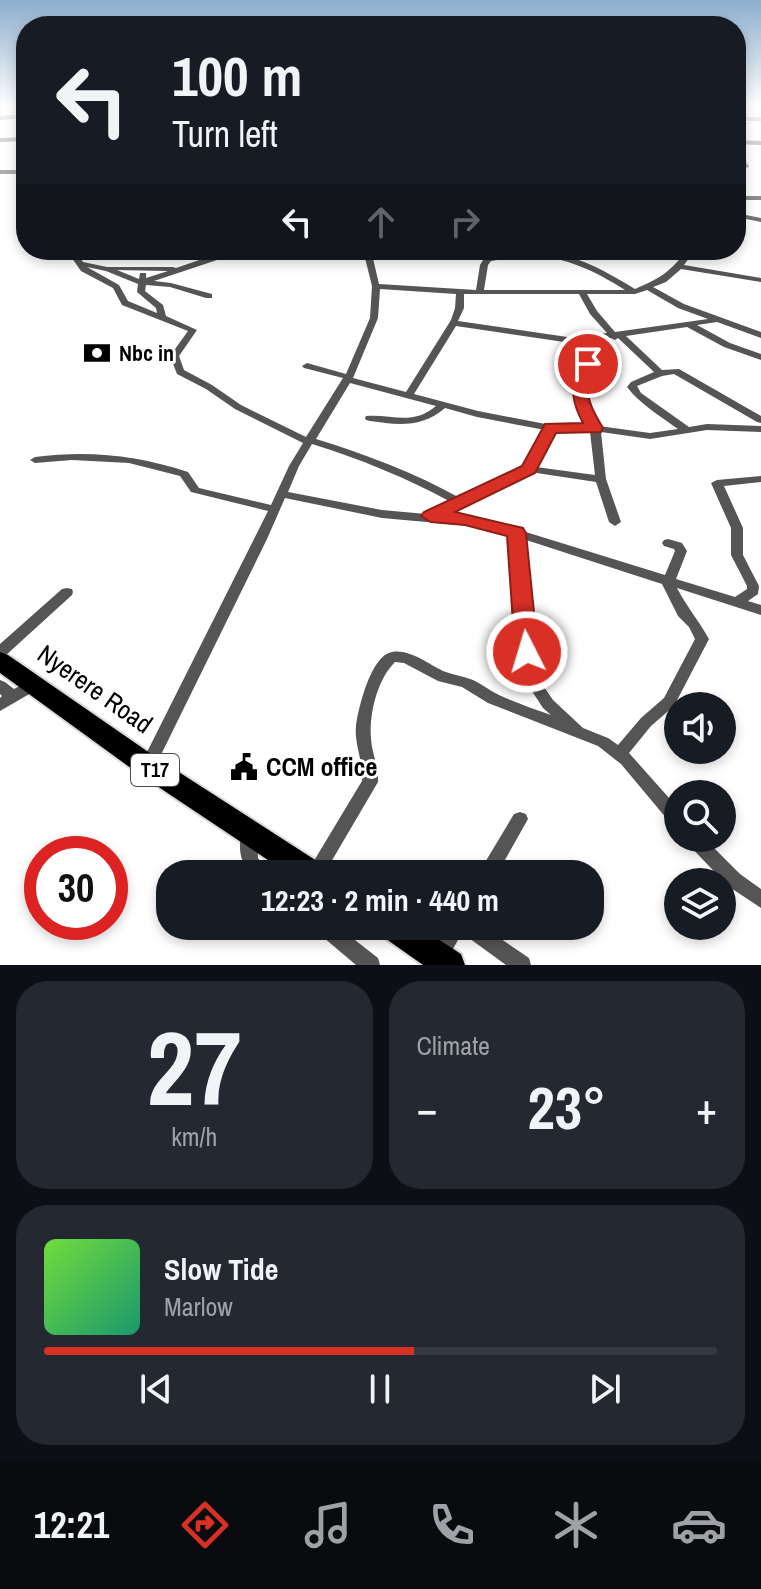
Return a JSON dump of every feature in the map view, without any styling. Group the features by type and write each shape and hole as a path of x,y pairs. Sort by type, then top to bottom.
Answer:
{"main road":[{"name":"Nyerere Road","path":"0,661 15,696 148,766 293,860"},
{"path":"413,940 444,961"}],"street":[{"path":"747,166 756,164"},
{"path":"77,260 116,287 125,303 193,330 174,356 180,372 238,407 308,441 341,450 425,483 460,502"},
{"path":"143,282 207,260"},
{"path":"148,766 261,539 280,494 347,378 371,328 376,286 370,260"},
{"path":"480,291 487,260"},
{"path":"576,260 635,292"},
{"path":"376,286 460,292 635,292 649,288 684,260"},
{"path":"80,264 105,268 178,269"},
{"path":"679,266 761,280"},
{"path":"152,267 141,292 158,305 162,317"},
{"path":"105,268 143,282 209,296"},
{"path":"649,288 715,320 761,335"},
{"path":"409,395 456,323 460,292"},
{"path":"582,292 593,312 660,373"},
{"path":"456,323 574,341 715,320"},
{"path":"690,325 727,345 761,357"},
{"path":"574,341 591,373 582,382 581,390 585,411 595,428 601,479 615,522"},
{"path":"307,366 442,406 551,428 595,428 650,436 685,429 761,429"},
{"path":"685,429 638,395 632,387 637,381 660,373 681,373 712,395 761,420"},
{"path":"370,418 396,422 421,421 442,406"},
{"path":"529,469 551,428"},
{"path":"35,460 69,455 132,461 184,474 195,490 273,509"},
{"path":"431,516 529,469 601,479"},
{"path":"738,602 753,591 753,586 737,555 737,528 717,483 761,479"},
{"path":"280,494 382,514 466,519 761,610"},
{"path":"516,533 527,652 533,682 548,704 583,736"},
{"path":"620,753 646,722 669,702 702,639 683,613 668,582 681,551 678,546 668,543"},
{"path":"0,652 67,592"},
{"path":"323,860 370,782 371,771 363,737 381,670 392,657 406,658 443,677 459,680 493,699 603,742 620,753 664,804"},
{"path":"0,686 15,696"},
{"path":"495,860 520,819"},
{"path":"249,831 250,860"},
{"path":"707,852 734,880 761,899"},
{"path":"340,940 371,965"},
{"path":"444,961 451,940"},
{"path":"487,940 522,965"}],"place":[{"name":"Nbc in","path":"97,353"},
{"name":"CCM office","path":"244,767"}],"route":[{"path":"527,652 516,533 466,519 431,516 529,469 551,428 595,428 585,411 581,390 582,382 591,373 588,364"}]}
